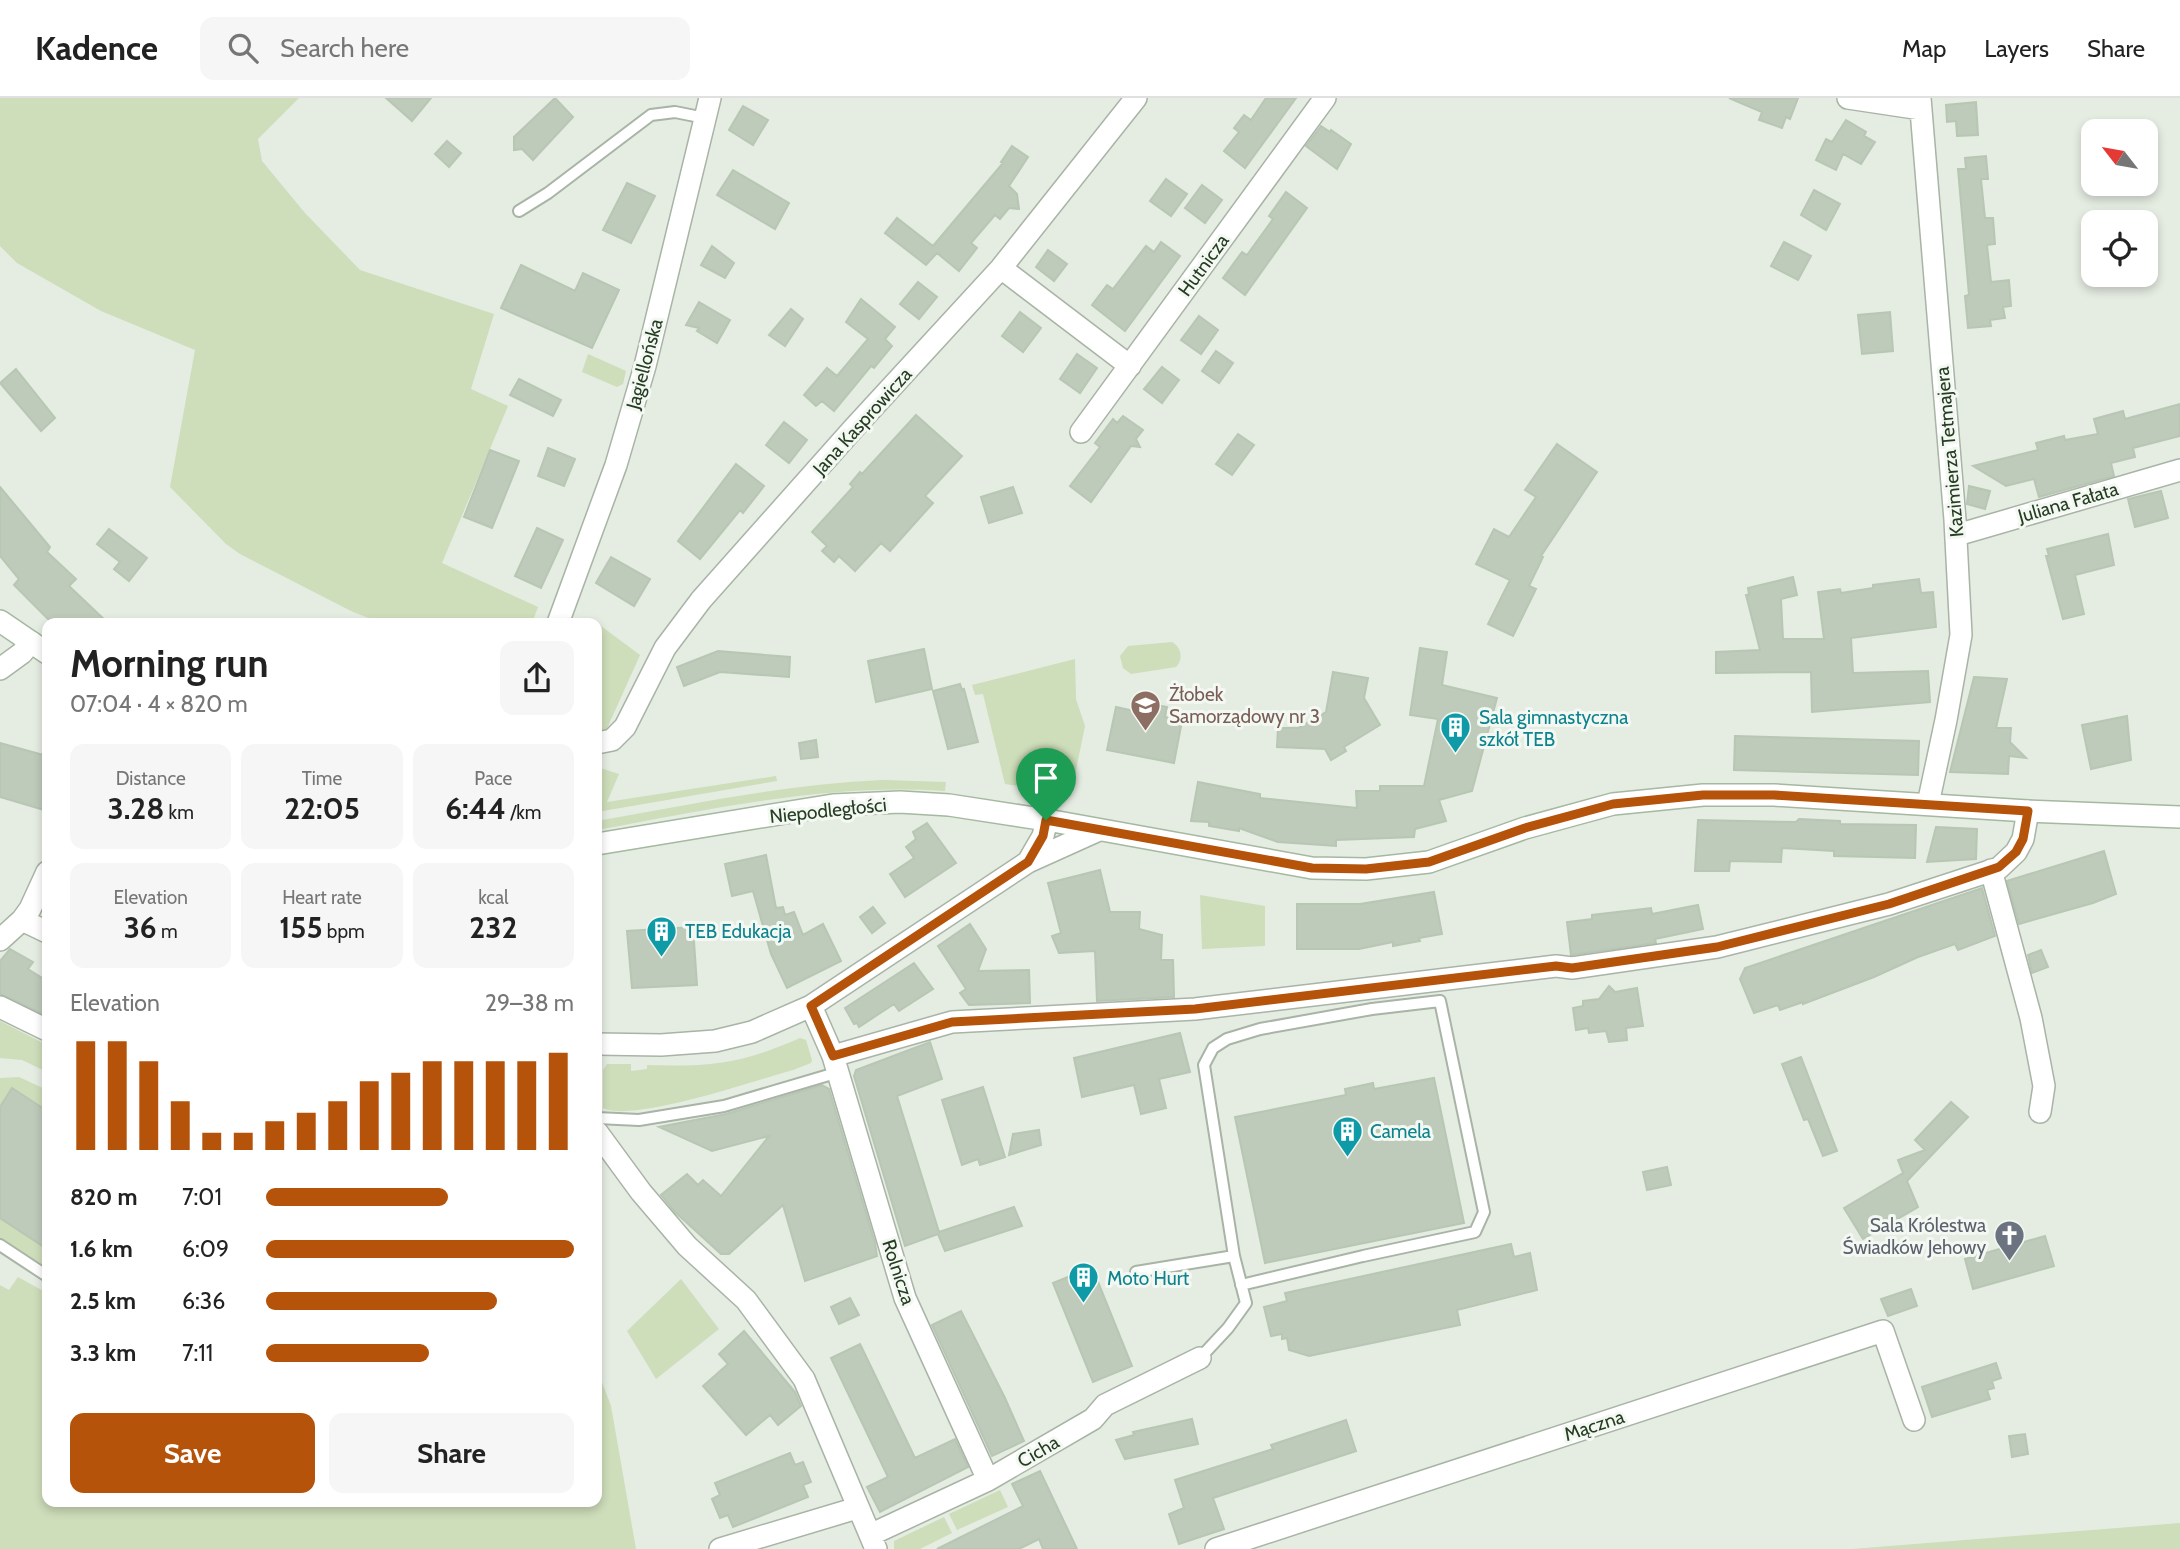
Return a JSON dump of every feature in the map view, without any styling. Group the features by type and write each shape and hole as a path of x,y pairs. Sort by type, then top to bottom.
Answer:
{"street":[{"name":"Jana Kasprowicza","path":"602,742 612,740 625,727 665,648 701,600 1001,268 1136,98"},
{"name":"Hutnicza","path":"1081,432 1325,98"},
{"path":"1848,98 1921,103"},
{"name":"Kazimierza Tetmajera","path":"1921,103 1956,535 1961,635 1928,804"},
{"name":"Jagiellońska","path":"560,618 616,465 645,366 707,108"},
{"path":"1001,268 1130,366"},
{"name":"Juliana Fałata","path":"1956,535 2180,470"},
{"path":"0,621 39,648"},
{"path":"0,669 22,653 39,648"},
{"name":"Niepodległości","path":"602,843 833,805 900,802 949,805 1046,820 1312,868 1366,869 1429,862 1525,828 1613,804 1703,795 1774,795 2028,811 2180,817"},
{"path":"836,1064 952,1022 1195,1009 1556,966 1572,968 1717,947 1889,904 1999,867 2016,852 2023,839 2028,811"},
{"path":"1028,862 1043,836 1046,820"},
{"path":"602,1044 661,1045 715,1041 752,1032 811,1006 1028,862 1099,830"},
{"path":"1991,870 2031,1018 2045,1086 2040,1112"},
{"path":"0,940 22,920 36,900 42,885"},
{"path":"22,920 42,930"},
{"name":"Rolnicza","path":"811,1006 836,1064 905,1298 988,1480"},
{"path":"0,1007 42,1028"},
{"path":"602,1139 641,1192 687,1246 746,1300 804,1379 873,1542"},
{"name":"Mączna","path":"1216,1549 1883,1331 1914,1420"},
{"name":"Cicha","path":"873,1542 1093,1419 1105,1405 1200,1358"},
{"path":"720,1549 857,1508"}],"lane":[{"path":"519,211 548,193 652,116 707,108"},
{"path":"1200,1358 1228,1328 1246,1303 1241,1285 1234,1256 1204,1065 1213,1048 1227,1039 1260,1029 1372,1009 1440,1001 1484,1212 1475,1232 1241,1285"},
{"path":"602,1118 639,1120 724,1106 836,1064"},
{"path":"0,1245 42,1273"},
{"path":"1136,1272 1234,1256"}],"green space":[{"path":"0,98 299,98 258,139 262,161 305,213 360,270 494,314 471,389 508,406 442,563 538,607 534,618 369,618 240,554 226,544 170,487 195,350 101,311 17,263 0,246"},
{"path":"588,354 626,371 623,384 617,387 582,372"},
{"path":"602,627 640,655 605,733 602,734"},
{"path":"1172,642 1180,653 1176,667 1131,674 1123,668 1120,656 1128,646"},
{"path":"1075,659 1076,699 1085,726 1071,794 1005,784 983,694 975,695 972,685"},
{"path":"602,769 619,774 607,802 776,776 777,781 602,811"},
{"path":"847,782 946,782 945,791 814,794 727,806 602,829 602,820 775,790"},
{"path":"1200,895 1265,906 1265,946 1202,949"},
{"path":"0,1021 42,1042 42,1070 22,1060 0,1058"},
{"path":"800,1038 806,1040 812,1060 811,1063 793,1070 667,1105 641,1110 619,1111 603,1108 603,1070 607,1064 631,1064 631,1071 647,1069 647,1065 725,1062 779,1047"},
{"path":"19,1077 42,1088 42,1109 0,1107 0,1078"},
{"path":"0,1218 42,1246 42,1267 0,1238"},
{"path":"18,1277 42,1290 42,1507 602,1507 602,1382 611,1406 636,1549 0,1549 0,1285 9,1290"},
{"path":"681,1279 719,1329 656,1379 627,1331"},
{"path":"1000,1490 1008,1507 957,1530 949,1514"},
{"path":"944,1517 952,1533 920,1549 894,1549 894,1541"},
{"path":"2180,1523 2180,1549 1852,1549"}],"building":[{"path":"386,98 431,98 412,121"},
{"path":"555,98 573,117 533,160 522,149 514,150 514,137"},
{"path":"1266,98 1296,98 1245,168 1224,151 1239,132 1234,128 1244,115 1251,120"},
{"path":"1729,98 1798,98 1790,119 1786,117 1782,128 1759,120 1762,112"},
{"path":"1976,102 1978,135 1957,136 1956,121 1947,122 1946,105"},
{"path":"743,106 768,120 753,145 729,130"},
{"path":"1846,120 1866,132 1864,136 1875,142 1861,164 1843,154 1836,170 1816,160 1826,139 1832,142"},
{"path":"1321,126 1351,144 1337,169 1306,146"},
{"path":"447,141 461,153 449,167 435,154"},
{"path":"1012,146 1028,157 1009,186 1017,194 1019,209 1009,208 1000,219 995,215 971,243 977,248 959,271 937,253 926,265 885,233 897,218 933,246 1003,163 1001,162"},
{"path":"1986,156 1988,179 1981,179 1985,218 1993,218 1995,244 1987,245 1991,282 2009,280 2011,306 2003,307 2005,318 1990,320 1991,326 1968,328 1965,296 1969,295 1958,169 1966,169 1965,158"},
{"path":"733,170 789,203 775,229 717,195"},
{"path":"1166,179 1187,194 1171,216 1150,201"},
{"path":"627,183 655,196 631,243 603,230"},
{"path":"1202,185 1222,200 1205,223 1185,208"},
{"path":"1814,190 1840,204 1826,230 1801,215"},
{"path":"1286,192 1307,208 1245,295 1223,278 1242,252 1247,255 1273,219 1269,216"},
{"path":"1161,242 1180,256 1125,331 1092,305 1107,285 1113,289 1146,246 1154,252"},
{"path":"1784,242 1811,256 1798,280 1771,266"},
{"path":"712,246 734,263 725,278 701,265"},
{"path":"1048,250 1067,264 1054,281 1036,267"},
{"path":"521,265 575,291 583,273 619,290 592,348 501,308"},
{"path":"918,282 937,297 919,319 900,304"},
{"path":"861,299 895,327 885,339 892,346 874,368 871,366 834,411 822,401 816,406 804,395 827,368 837,376 868,339 846,322"},
{"path":"699,302 730,320 717,343 697,331 699,328 686,325"},
{"path":"791,309 803,319 785,346 769,335"},
{"path":"1020,312 1041,328 1023,352 1002,336"},
{"path":"1890,312 1893,351 1862,354 1858,315"},
{"path":"1199,316 1218,330 1201,354 1181,340"},
{"path":"1216,351 1233,363 1219,383 1202,371"},
{"path":"1077,354 1097,368 1080,393 1060,379"},
{"path":"1162,367 1179,380 1162,403 1144,389"},
{"path":"16,369 55,418 41,431 0,383"},
{"path":"519,379 561,400 553,416 510,395"},
{"path":"2180,404 2180,436 2133,448 2135,457 2111,463 2114,476 2039,497 2034,479 2006,486 1973,466 2038,450 2036,443 2064,436 2065,440 2098,434 2094,419 2123,411 2125,419"},
{"path":"916,415 962,456 925,496 933,503 890,551 881,543 855,571 839,556 834,562 822,551 827,546 812,532 853,487 850,484 860,472 862,474"},
{"path":"1123,416 1143,430 1136,439 1140,447 1131,446 1091,502 1070,486 1100,447 1095,443 1113,419 1117,423"},
{"path":"784,422 807,440 789,463 766,445"},
{"path":"1238,434 1254,445 1232,475 1216,464"},
{"path":"1557,444 1597,472 1541,556 1543,557 1529,586 1536,589 1513,636 1488,624 1510,580 1476,564 1494,529 1509,537 1536,497 1525,490"},
{"path":"548,448 575,459 564,486 538,476"},
{"path":"490,450 519,461 492,528 464,517"},
{"path":"736,464 764,486 743,513 740,510 700,559 678,541"},
{"path":"1969,486 1990,491 1985,509 1967,504"},
{"path":"0,487 50,547 47,552 76,579 69,586 103,618 47,618 14,585 19,579 0,556"},
{"path":"1013,487 1022,513 989,523 981,497"},
{"path":"2161,491 2168,518 2135,527 2128,499"},
{"path":"537,528 563,540 541,588 515,576"},
{"path":"109,529 147,558 129,581 114,569 120,562 97,544"},
{"path":"2108,534 2114,565 2075,575 2084,614 2063,619 2046,556 2049,556 2047,549"},
{"path":"611,557 650,579 634,606 596,583"},
{"path":"1793,577 1797,595 1781,599 1783,639 1824,639 1818,592 1840,589 1841,593 1873,588 1873,585 1919,579 1921,593 1933,592 1936,627 1851,638 1853,673 1928,671 1930,702 1812,712 1811,672 1716,673 1716,652 1760,650 1746,595 1749,595 1748,588"},
{"path":"1420,648 1447,652 1442,685 1497,698 1472,791 1439,800 1446,821 1415,829 1414,837 1336,840 1336,846 1278,842 1239,828 1239,831 1209,826 1209,822 1191,821 1198,782 1260,794 1260,798 1357,808 1356,791 1380,791 1380,786 1424,786 1438,719 1410,715"},
{"path":"924,649 932,689 876,702 868,661"},
{"path":"718,651 790,657 789,677 720,672 684,686 677,667"},
{"path":"1333,672 1368,678 1364,698 1380,725 1344,747 1346,751 1331,760 1325,749 1277,747 1278,728 1298,728 1326,712"},
{"path":"1974,677 2007,679 1996,728 2011,728 2010,742 2026,758 2009,756 2008,774 1950,772"},
{"path":"960,684 962,690 964,689 978,742 948,749 933,691"},
{"name":"Żłobek Samorządowy nr 3","path":"1136,701 1167,707 1165,717 1182,721 1174,763 1107,750 1116,707 1134,711"},
{"path":"2127,716 2131,760 2091,769 2082,725"},
{"path":"1735,736 1919,741 1918,775 1734,770"},
{"path":"816,740 818,757 801,759 799,743"},
{"path":"0,743 42,755 42,810 0,797"},
{"path":"1799,819 1840,821 1840,824 1916,825 1915,858 1834,856 1834,851 1782,848 1781,862 1730,861 1729,871 1695,871 1698,820 1796,822"},
{"path":"927,823 956,863 905,897 890,874 914,858 906,847 916,839 913,832"},
{"path":"1936,827 1977,829 1976,859 1927,862"},
{"path":"2104,851 2116,894 2019,924 2007,881"},
{"path":"766,855 776,908 783,907 785,915 794,912 803,935 823,924 841,961 787,988 771,954 753,891 732,896 725,864"},
{"path":"1100,870 1110,912 1140,912 1139,929 1162,935 1161,960 1173,960 1174,997 1097,1001 1095,951 1059,953 1052,936 1061,933 1048,883"},
{"path":"1982,888 1995,936 1958,950 1955,944 1918,957 1803,1004 1780,1010 1778,1005 1754,1013 1740,979 1745,968"},
{"path":"1434,892 1442,934 1393,946 1393,942 1359,949 1297,949 1297,904 1360,904"},
{"path":"1698,905 1703,929 1655,939 1656,943 1571,955 1567,922 1592,919 1592,915 1651,908 1652,914"},
{"path":"873,907 885,923 872,933 860,917"},
{"path":"970,924 986,949 978,971 1029,970 1030,1003 969,1005 960,993 966,989 938,946"},
{"name":"TEB Edukacja","path":"693,927 697,985 632,988 627,931"},
{"path":"10,949 33,962 28,969 42,978 42,1014 0,994 0,961"},
{"path":"2041,950 2048,967 2032,973 2028,955"},
{"path":"914,963 933,989 899,1011 894,1004 859,1027 857,1023 854,1024 845,1008"},
{"path":"1609,986 1615,992 1637,988 1643,1026 1626,1028 1627,1040 1609,1042 1606,1031 1589,1033 1588,1028 1576,1030 1573,1008 1583,1006 1583,1001 1599,999"},
{"path":"1180,1033 1190,1072 1159,1079 1166,1108 1141,1114 1134,1085 1082,1097 1074,1058"},
{"path":"930,1042 942,1079 897,1096 939,1232 1014,1207 1022,1226 945,1251 938,1234 905,1246 854,1076 856,1070"},
{"path":"1801,1057 1837,1151 1823,1156 1808,1119 1804,1120 1782,1064"},
{"name":"Camela","path":"1434,1078 1464,1223 1265,1263 1235,1117 1346,1095 1345,1089 1373,1083 1374,1089"},
{"path":"822,1085 829,1089 877,1256 805,1281 783,1205 729,1254 721,1254 675,1212 661,1195 687,1174 698,1185 703,1180 721,1196 769,1136 712,1151 659,1127 726,1114"},
{"path":"983,1087 1005,1157 980,1165 978,1159 962,1165 942,1100"},
{"path":"12,1088 42,1108 42,1246 0,1218 0,1107"},
{"path":"1951,1102 1968,1117 1907,1181 1918,1207 1863,1239 1844,1208 1903,1173 1898,1160 1925,1150 1915,1140"},
{"path":"1039,1130 1041,1145 1009,1155 1013,1134"},
{"path":"1667,1167 1671,1185 1647,1190 1643,1172"},
{"name":"Sala Królestwa Świadków Jehowy","path":"2045,1236 2054,1266 1973,1289 1965,1259"},
{"path":"1511,1244 1514,1257 1530,1253 1537,1290 1457,1310 1460,1325 1309,1356 1289,1350 1287,1338 1282,1339 1282,1334 1271,1336 1264,1307 1287,1301 1285,1293"},
{"name":"Moto Hurt","path":"1092,1267 1132,1366 1093,1382 1053,1283"},
{"path":"1911,1289 1917,1306 1888,1316 1881,1299"},
{"path":"850,1298 859,1315 839,1324 831,1307"},
{"path":"961,1311 1024,1441 992,1456 932,1325"},
{"path":"744,1331 795,1392 801,1406 778,1425 770,1415 746,1435 703,1386 728,1364 719,1354"},
{"path":"860,1344 915,1458 955,1439 968,1467 880,1512 867,1487 888,1477 831,1358"},
{"path":"1996,1363 2001,1378 1992,1381 1994,1388 1987,1390 1990,1399 1932,1417 1922,1387"},
{"path":"1192,1419 1198,1444 1125,1459 1116,1440 1134,1435 1133,1432"},
{"path":"1346,1420 1356,1451 1213,1498 1224,1529 1179,1544 1169,1514 1184,1508 1175,1480 1273,1449 1271,1445"},
{"path":"2025,1434 2028,1454 2012,1457 2009,1436"},
{"path":"790,1453 795,1465 803,1462 811,1482 803,1485 808,1497 733,1527 728,1515 720,1518 712,1499 720,1495 715,1483"},
{"path":"1040,1471 1077,1549 1043,1549 1039,1539 1019,1549 937,1549 1023,1506 1012,1484"}],"place":[{"name":"Żłobek Samorządowy nr 3","path":"1146,732"},
{"name":"Sala gimnastyczna szkół TEB","path":"1456,755"},
{"name":"TEB Edukacja","path":"662,958"},
{"name":"Camela","path":"1347,1158"},
{"name":"Sala Królestwa Świadków Jehowy","path":"2009,1263"},
{"name":"Moto Hurt","path":"1084,1305"}],"route":[{"path":"1703,795 1774,795 2028,811 2023,839 2016,852 1999,867 1889,904 1717,947 1572,968 1556,966 1195,1009 952,1022 833,1056 811,1006 1028,862 1043,836 1046,820 1312,868 1366,869 1429,862 1525,828 1613,804 1703,795"}]}
